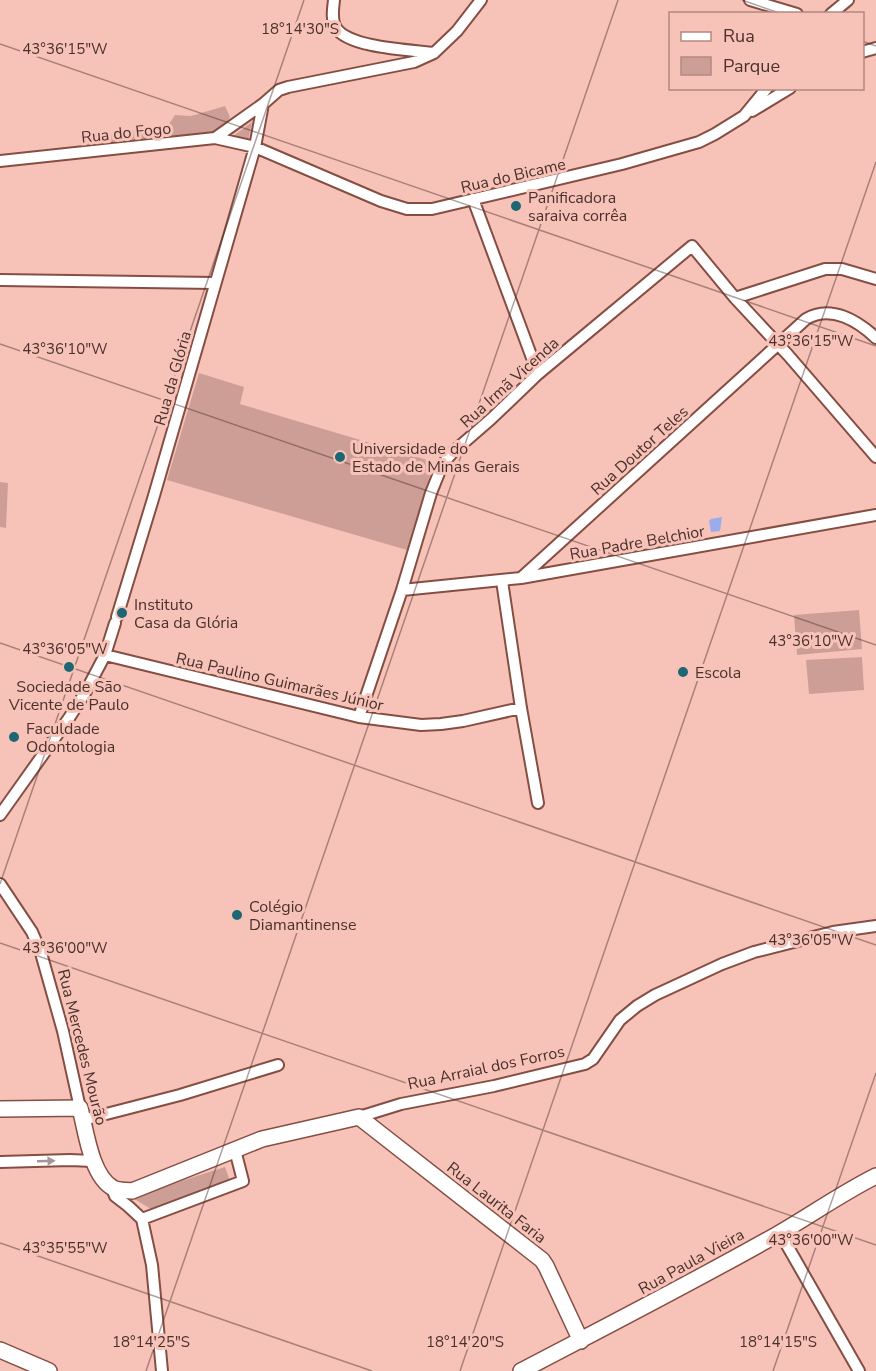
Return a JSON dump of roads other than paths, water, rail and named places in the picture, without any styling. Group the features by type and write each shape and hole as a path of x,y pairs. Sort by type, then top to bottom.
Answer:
{"main road":[{"path":"0,1109 81,1114"},
{"name":"Rua Mercedes Mourão","path":"81,1114 93,1161 102,1178 112,1188"},
{"name":"Rua Arraial dos Forros","path":"112,1188 132,1191 273,1136 359,1117"},
{"name":"Rua Laurita Faria","path":"359,1117 542,1260 581,1341"},
{"name":"Rua Paula Vieira","path":"521,1371 780,1233 845,1192 876,1176"},
{"path":"0,1350 49,1371"}],"street":[{"path":"334,0 335,27 350,38 370,45 434,53"},
{"path":"215,138 279,90 414,62 434,53 457,31 481,0"},
{"path":"750,0 790,12"},
{"path":"833,12 848,0"},
{"name":"Rua do Bicame","path":"255,147 381,201 407,209 432,209 622,164 699,142 744,116 764,90"},
{"path":"744,116 787,90"},
{"name":"Rua da Glória","path":"0,815 69,718 105,655 156,489 255,147 263,104"},
{"name":"Rua do Fogo","path":"0,161 215,138 255,147"},
{"path":"473,199 538,374"},
{"name":"Rua Irmã Vicenda","path":"359,717 402,590 431,493 446,460 538,374 692,246 735,298"},
{"path":"876,279 842,269 825,269 735,298 876,457"},
{"path":"0,280 214,283"},
{"name":"Rua Doutor Teles","path":"521,578 806,319 825,312 837,314 850,319 876,338"},
{"name":"Rua Padre Belchior","path":"402,590 521,578 876,515"},
{"path":"502,581 538,803"},
{"name":"Rua Paulino Guimarães Júnior","path":"105,655 359,717 421,725 463,721 521,708"},
{"name":"Rua Mercedes Mourão","path":"0,884 32,932 41,953 63,1031 81,1114"},
{"name":"Rua Arraial dos Forros","path":"359,1117 401,1104 494,1086 585,1064 596,1055 620,1020 655,995 754,952 833,932 876,926"},
{"path":"81,1114 180,1095 278,1065"},
{"path":"142,1219 243,1180 235,1150"},
{"path":"0,1162 93,1161"},
{"path":"112,1188 115,1196 142,1219 152,1265 162,1371"},
{"path":"780,1233 859,1371"}],"water":[{"path":"722,517 720,531 711,532 709,521"}],"place":[{"name":"Panificadora saraiva corrêa","path":"516,206"},
{"name":"Universidade do Estado de Minas Gerais","path":"340,457"},
{"name":"Instituto Casa da Glória","path":"122,613"},
{"name":"Sociedade São Vicente de Paulo","path":"69,667"},
{"name":"Escola","path":"683,672"},
{"name":"Faculdade Odontologia","path":"14,737"},
{"name":"Colégio Diamantinense","path":"237,915"}]}
